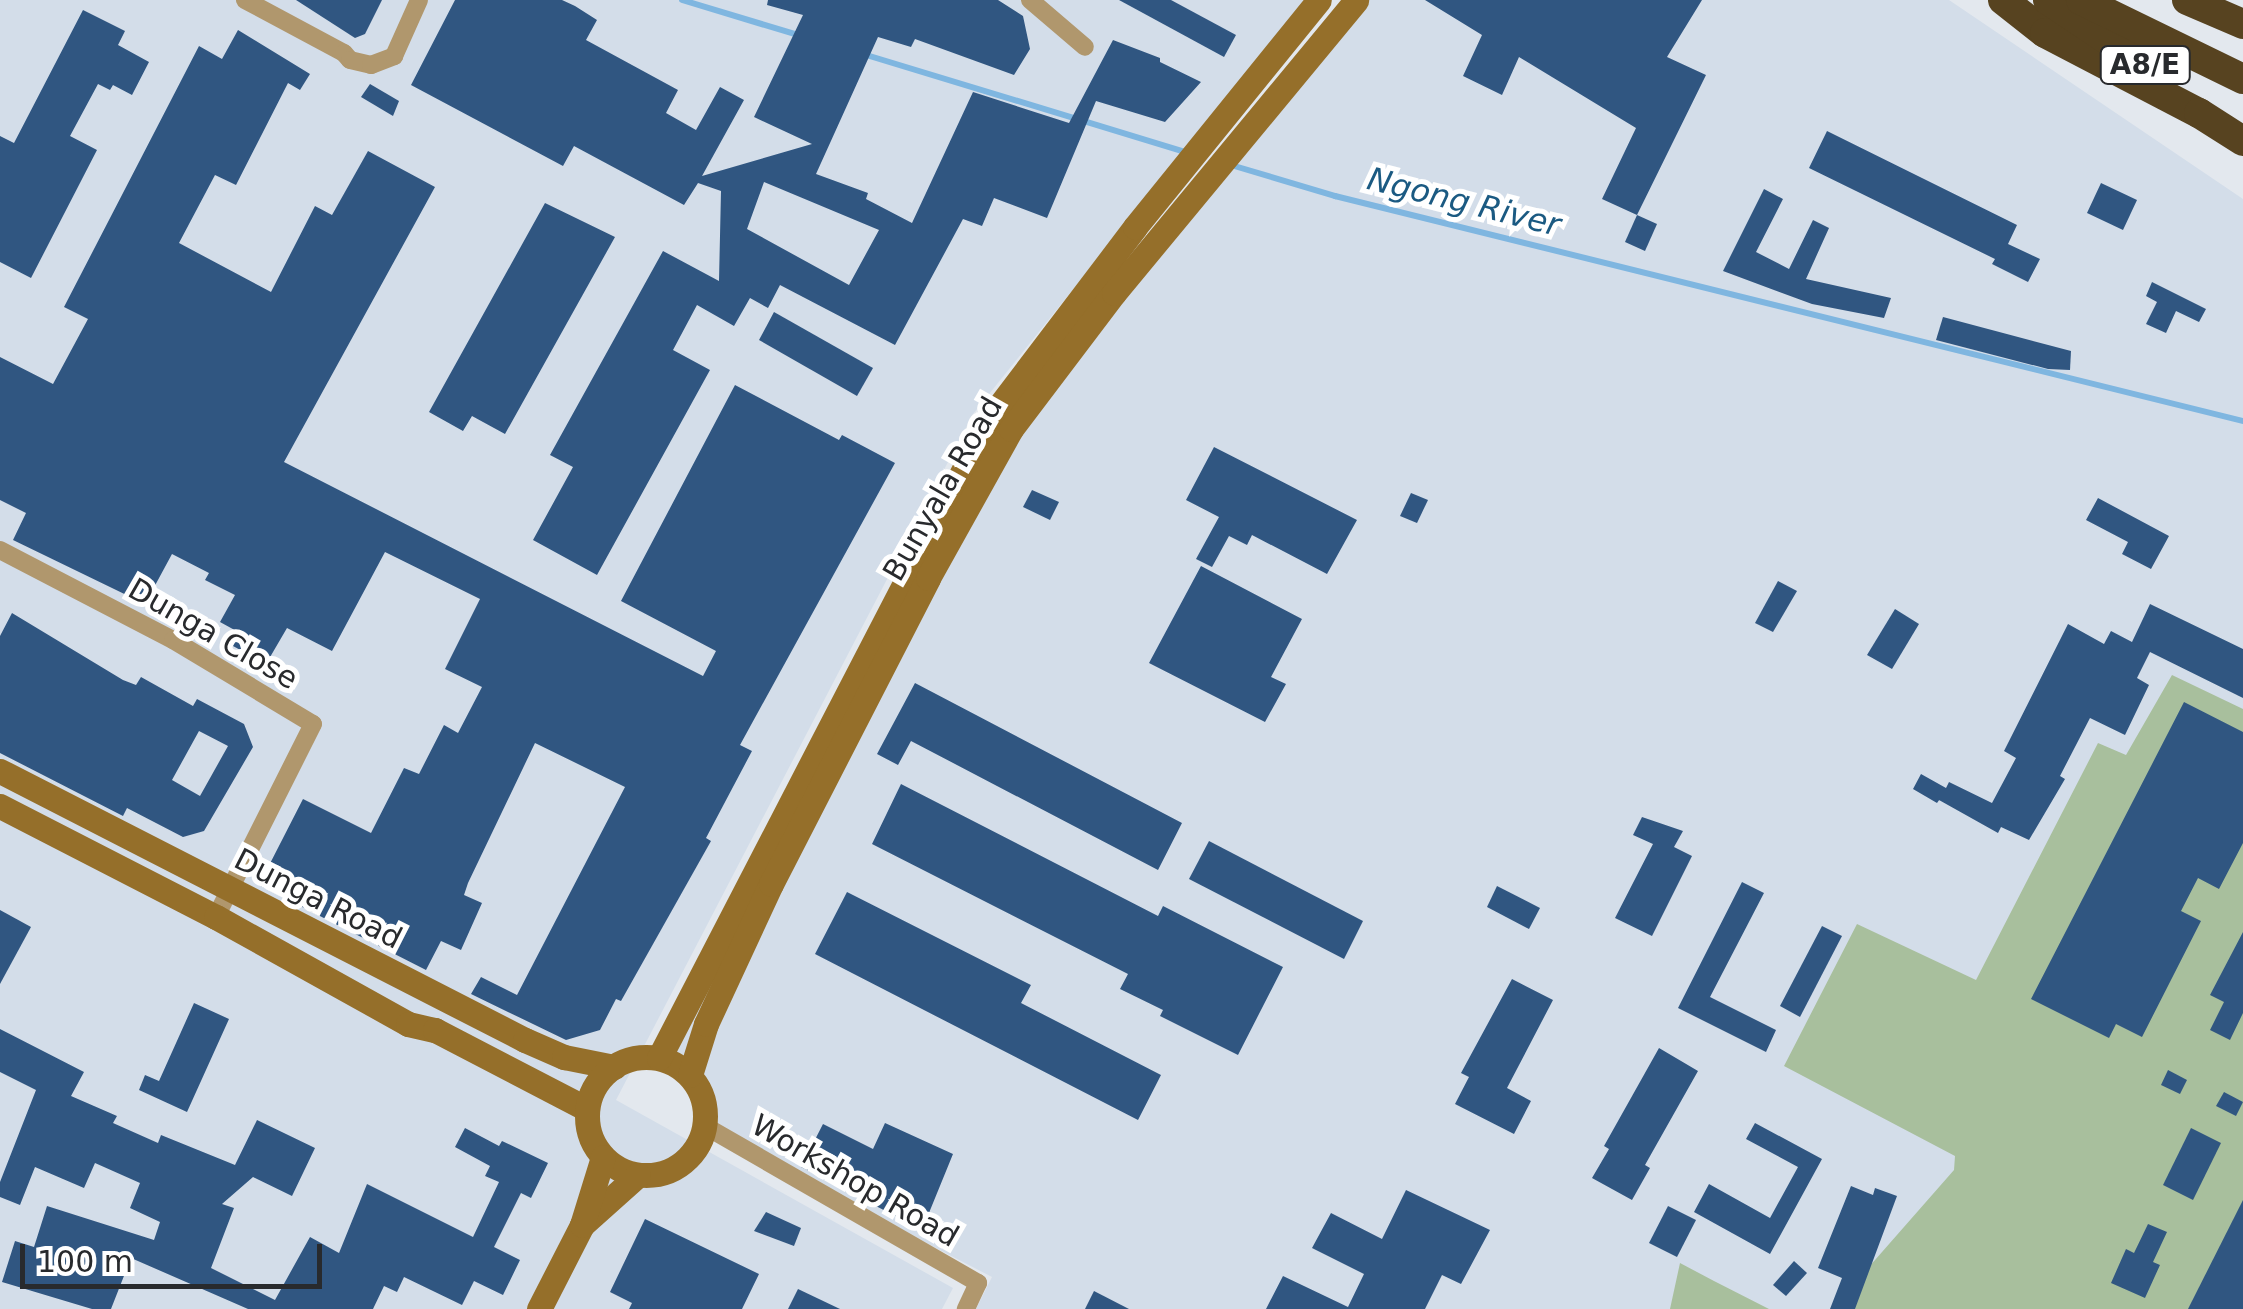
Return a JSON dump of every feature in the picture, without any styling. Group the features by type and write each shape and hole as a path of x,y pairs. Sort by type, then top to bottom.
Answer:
{"highway":[{"path":"2003,0 2045,33 2198,112 2243,141"},
{"name":"A8/E","path":"2048,0 2243,128"},
{"path":"2081,0 2243,79"},
{"name":"A8/E","path":"2188,0 2243,20"},
{"path":"2204,0 2243,20"}],"main road":[{"name":"Bunyala Road","path":"658,1058 991,417 1135,227 1319,0"},
{"name":"Bunyala Road","path":"690,1075 706,1024 771,884 928,578 1011,428 1114,292 1356,0"},
{"name":"Dunga Road","path":"0,771 524,1040 564,1057 614,1067"},
{"name":"Dunga Road","path":"0,806 216,917 408,1024 434,1030 587,1109"},
{"path":"635,1058 658,1058 690,1075 700,1090 705,1126 697,1148 682,1164 661,1174 638,1175 603,1157 588,1126 587,1109 596,1085 614,1067 635,1058"},
{"path":"538,1309 582,1225 603,1157"},
{"path":"582,1225 638,1175"}],"street":[{"path":"245,0 344,53 350,60 371,65 394,56 419,0"},
{"path":"1030,0 1085,47"},
{"name":"Dunga Close","path":"0,550 173,640 313,724 216,917"},
{"name":"Workshop Road","path":"705,1126 978,1283 966,1309"}],"shaded area":[{"path":"0,0 1305,0 973,414 616,1100 953,1288 942,1309 0,1309"},
{"path":"1361,0 1949,0 2243,199 2243,1309 976,1309 992,1277 706,1129 674,1054 987,462"}],"green space":[{"path":"2172,675 2243,709 2243,1309 1832,1309 1954,1170 1955,1156 1784,1066 1857,924 1976,980 2098,743 2126,755"},
{"path":"1680,1263 1714,1281 1769,1309 1670,1309"}],"building":[{"path":"296,0 382,0 365,34 355,38"},
{"path":"455,0 562,0 597,20 586,40 678,90 666,113 696,130 720,87 744,100 702,176 812,144 754,117 803,15 767,5 768,0 998,0 1023,16 1030,49 1014,75 915,39 911,47 878,37 816,174 868,193 866,199 912,223 973,92 1069,123 1113,40 1160,58 1160,62 1201,82 1165,122 1096,101 1047,218 994,198 982,226 963,219 895,345 780,285 768,308 750,298 734,326 697,305 673,350 710,370 597,575 533,540 573,467 550,455 663,251 719,281 721,191 698,183 684,205 574,146 563,166 411,85","holes":["764,182 879,230 849,285 747,229"]},
{"path":"1119,0 1171,0 1236,35 1224,57"},
{"path":"1425,0 1702,0 1667,57 1706,75 1637,215 1602,199 1636,128 1519,57 1502,95 1463,76 1482,35"},
{"path":"83,10 125,31 118,45 149,62 132,95 113,85 110,90 98,84 70,136 97,150 31,278 0,262 0,136 14,143"},
{"path":"238,30 310,74 300,90 288,83 236,185 215,175 179,243 271,292 315,206 332,215 368,151 435,187 284,462 703,676 716,651 621,601 735,385 839,440 842,435 895,463 740,745 752,751 706,838 711,841 621,1001 616,999 600,1030 566,1040 471,994 481,977 517,995 625,787 535,743 468,883 464,895 482,903 461,950 441,941 426,970 259,885 303,799 371,833 404,768 419,774 444,725 458,733 482,687 445,669 480,599 385,552 332,651 287,628 266,664 233,646 240,633 220,622 235,595 205,580 209,573 172,554 145,604 13,540 26,513 0,500 0,357 53,384 88,319 64,307 199,46 222,59"},
{"path":"370,84 399,101 393,116 361,97"},
{"path":"1827,131 2017,225 2008,244 2040,259 2028,282 1992,264 1995,259 1809,168"},
{"path":"2101,183 2137,200 2123,230 2087,213"},
{"path":"1764,189 1783,199 1756,252 1789,269 1813,220 1829,228 1806,279 1891,298 1884,318 1812,304 1723,271"},
{"path":"545,203 615,237 505,434 472,416 463,431 429,412"},
{"path":"1637,215 1657,224 1645,251 1625,242"},
{"path":"2152,282 2206,309 2199,322 2176,311 2166,333 2146,324 2157,302 2146,296"},
{"path":"774,312 873,368 857,396 759,340"},
{"path":"1943,317 2071,351 2070,370 2048,369 1936,340"},
{"path":"1214,447 1357,520 1327,574 1252,535 1247,545 1229,536 1212,567 1196,559 1219,517 1186,500"},
{"path":"1032,490 1059,502 1050,520 1023,507"},
{"path":"1411,493 1428,500 1417,523 1400,516"},
{"path":"2098,498 2169,536 2151,569 2122,554 2128,542 2086,520"},
{"path":"1201,566 1302,619 1271,677 1286,684 1265,722 1149,663"},
{"path":"1778,581 1797,591 1773,632 1755,623"},
{"path":"2150,604 2243,649 2243,698 2150,652 2137,678 2149,685 2125,735 2090,718 2060,776 2065,779 2029,840 2001,827 1998,833 1939,800 1937,803 1913,789 1921,774 1946,788 1949,782 1992,803 2016,758 2004,751 2068,624 2104,644 2111,631 2132,642"},
{"path":"1895,609 1919,624 1892,669 1867,655"},
{"path":"12,613 123,680 136,685 141,677 193,706 197,699 244,724 253,747 204,831 183,837 127,808 123,816 0,753 0,636","holes":["199,731 228,746 200,796 172,780"]},
{"path":"915,683 1182,823 1158,870 911,741 898,765 877,754"},
{"path":"2184,702 2243,732 2243,843 2219,889 2198,878 2181,911 2201,921 2142,1037 2116,1024 2109,1038 2031,999"},
{"path":"901,784 1158,916 1163,906 1283,967 1238,1055 1160,1016 1163,1010 1120,989 1128,974 872,844"},
{"path":"1642,817 1683,831 1674,847 1692,856 1652,936 1615,918 1653,844 1633,835"},
{"path":"1209,841 1363,921 1344,959 1189,879"},
{"path":"1742,882 1764,893 1710,997 1776,1030 1766,1052 1678,1008"},
{"path":"1497,886 1540,908 1529,929 1487,907"},
{"path":"847,892 1031,985 1021,1003 1161,1075 1138,1120 815,954"},
{"path":"0,910 31,927 0,984"},
{"path":"1822,926 1842,936 1800,1017 1780,1006"},
{"path":"2243,932 2243,1013 2230,1040 2210,1030 2224,1002 2210,995"},
{"path":"1512,979 1553,1000 1507,1088 1531,1101 1514,1134 1455,1104 1469,1077 1461,1073"},
{"path":"194,1003 229,1019 187,1112 139,1090 145,1075 159,1081"},
{"path":"0,1029 84,1072 71,1096 117,1116 113,1123 158,1143 161,1135 235,1165 257,1120 315,1148 292,1196 253,1177 222,1204 234,1208 211,1268 275,1300 310,1237 339,1253 367,1184 473,1237 499,1182 485,1176 490,1166 455,1147 465,1128 499,1146 502,1141 548,1163 531,1198 521,1193 494,1247 520,1260 503,1295 474,1281 462,1305 404,1277 397,1292 384,1286 373,1309 248,1309 131,1258 111,1309 92,1309 2,1282 15,1241 34,1247 47,1206 154,1240 160,1222 130,1208 140,1183 95,1163 84,1188 35,1167 20,1205 0,1197 0,1182 36,1090 0,1072"},
{"path":"1659,1048 1698,1071 1645,1165 1650,1168 1632,1200 1592,1178 1609,1149 1604,1146"},
{"path":"2168,1070 2187,1080 2180,1094 2161,1085"},
{"path":"2224,1092 2243,1102 2236,1116 2216,1106"},
{"path":"885,1123 953,1154 922,1230 801,1167 823,1124 873,1149"},
{"path":"1755,1123 1822,1159 1770,1254 1694,1212 1709,1184 1770,1218 1798,1167 1746,1139"},
{"path":"2191,1128 2221,1143 2193,1200 2163,1185"},
{"path":"1851,1186 1873,1195 1875,1188 1897,1196 1855,1309 1830,1309 1842,1278 1818,1268"},
{"path":"1406,1190 1490,1230 1461,1284 1442,1275 1425,1309 1266,1309 1283,1276 1348,1307 1364,1274 1312,1248 1331,1213 1382,1239"},
{"path":"2243,1200 2243,1309 2188,1309"},
{"path":"1668,1206 1696,1220 1677,1257 1649,1243"},
{"path":"766,1212 801,1228 794,1246 754,1231"},
{"path":"645,1219 759,1274 742,1309 629,1309 632,1303 610,1292"},
{"path":"2148,1224 2167,1232 2153,1262 2160,1265 2145,1298 2111,1283 2126,1249 2134,1253"},
{"path":"1794,1261 1807,1273 1786,1296 1773,1285"},
{"path":"798,1289 840,1309 788,1309"},
{"path":"1094,1291 1129,1309 1085,1309"}],"waterway":[{"name":"Ngong River","path":"682,0 798,35"},
{"name":"Ngong River","path":"863,54 1186,152"},
{"name":"Ngong River","path":"1231,165 1335,196 2243,421"}]}
